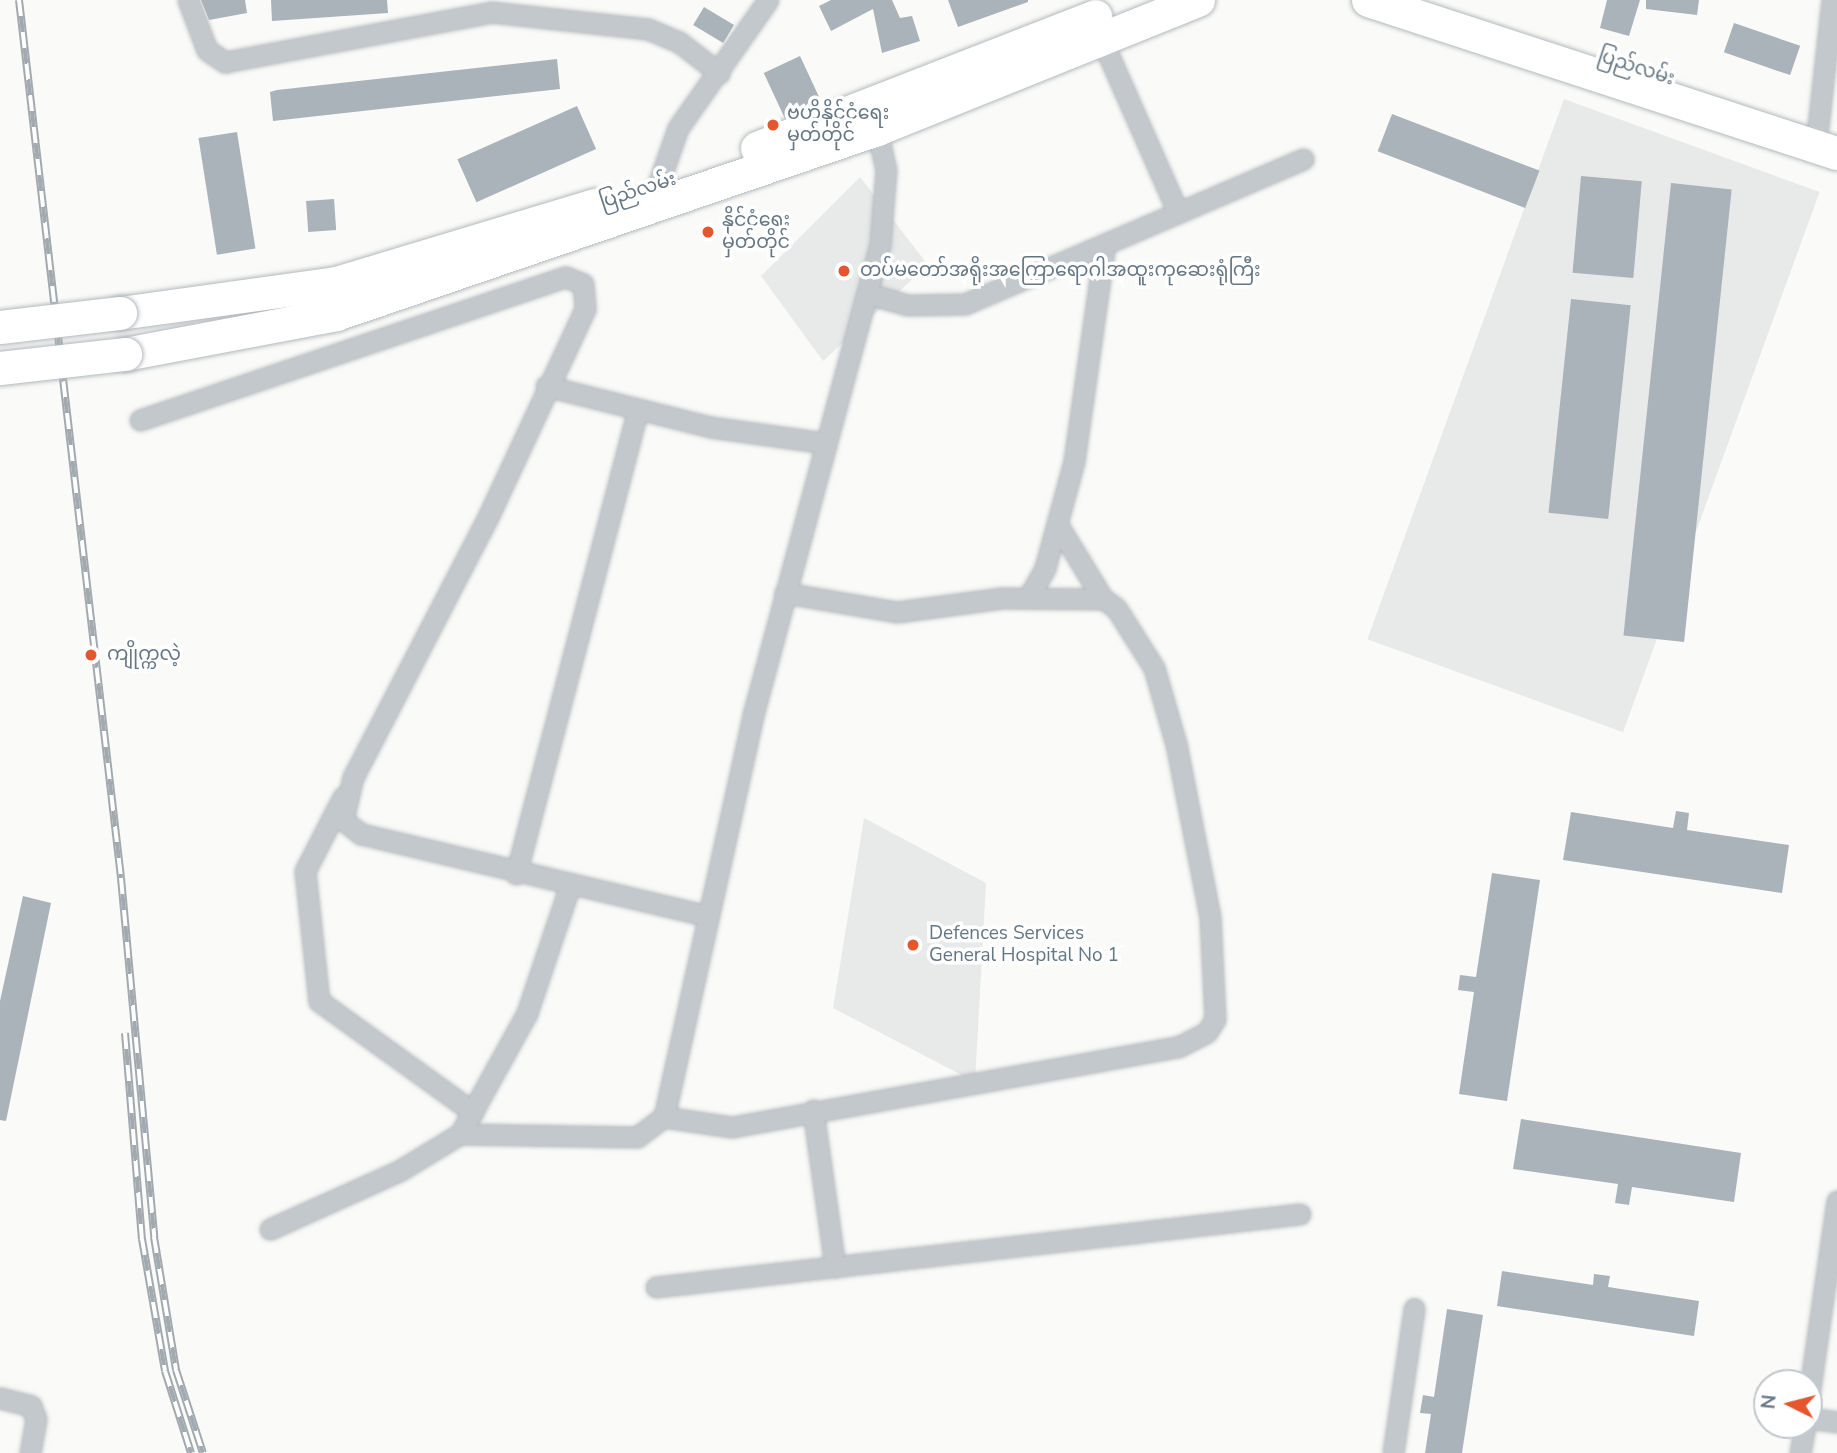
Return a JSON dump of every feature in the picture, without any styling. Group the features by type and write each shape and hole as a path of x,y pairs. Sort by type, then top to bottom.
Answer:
{"highway":[{"path":"873,117 1136,0"},
{"path":"0,368 125,354 336,314 873,117 1101,38 1198,0"},
{"path":"1368,0 1830,136"},
{"name":"ပြည်လမ်း","path":"1437,0 1830,136"},
{"name":"ပြည်လမ်း","path":"0,327 336,283 662,194"}],"street":[{"path":"188,0 207,50 225,62 493,6 648,29 679,42 719,73"},
{"path":"662,194 678,128 768,0"},
{"path":"1830,136 1832,0"},
{"path":"1101,38 1177,211"},
{"path":"460,1134 637,1137 664,1117 708,916 785,593 868,294 886,209 873,117"},
{"path":"868,294 908,305 965,304 1303,159"},
{"path":"1028,598 1059,527 1090,371 1105,244"},
{"path":"140,420 566,276 583,284 585,309 546,386 489,515 305,871 319,1002 473,1112"},
{"path":"546,386 637,412 826,443"},
{"path":"516,874 637,412"},
{"path":"664,1117 732,1127 813,1110 1180,1046 1207,1032 1215,1019 1210,917 1176,744 1154,668 1123,618 1103,599 1059,527"},
{"path":"785,593 897,612 964,599 1103,599"},
{"path":"345,795 348,829 516,874 708,916"},
{"path":"270,1229 399,1171 460,1134 527,1013 570,885"},
{"path":"813,1110 835,1267"},
{"path":"1814,1369 1833,1260 1837,1200"},
{"path":"656,1287 1300,1214"},
{"path":"1393,1453 1414,1309"},
{"path":"0,1398 31,1406 36,1419 30,1453"}],"shaded area":[{"path":"1564,99 1820,192 1623,732 1367,639"},
{"name":"တပ်မတော်အရိုးအကြောရောဂါအထူးကုဆေးရုံကြီး","path":"860,177 928,265 823,361 761,276"},
{"name":"Defences Services General Hospital No 1","path":"864,818 986,883 975,1082 833,1008"}],"building":[{"path":"201,0 245,0 247,13 209,20"},
{"path":"271,0 387,0 388,13 272,21"},
{"path":"831,0 892,0 900,18 912,16 920,41 882,53 873,9 831,31 819,6"},
{"path":"948,0 1028,0 1028,2 958,27"},
{"path":"1607,0 1640,0 1629,36 1600,28"},
{"path":"1646,0 1699,0 1697,15 1646,9"},
{"path":"704,7 734,25 723,43 693,25"},
{"path":"1734,23 1800,46 1790,75 1724,52"},
{"path":"800,56 822,102 785,119 764,73"},
{"path":"557,59 560,89 273,121 270,92 277,90"},
{"path":"577,106 596,149 476,202 457,159"},
{"path":"1392,114 1540,171 1525,208 1378,151"},
{"path":"237,132 255,249 217,255 198,138"},
{"path":"1581,176 1642,181 1633,278 1573,273"},
{"path":"1671,183 1732,189 1684,642 1623,636"},
{"path":"334,199 336,230 308,232 306,201"},
{"path":"1571,299 1631,305 1608,519 1549,513"},
{"path":"1676,811 1689,813 1687,830 1789,845 1782,893 1563,860 1571,812 1673,828"},
{"path":"1492,873 1540,880 1507,1101 1459,1094 1474,992 1458,990 1460,975 1476,977"},
{"path":"23,896 51,903 6,1121 0,1120 0,1001"},
{"path":"1521,1119 1741,1153 1734,1202 1632,1187 1629,1205 1615,1203 1618,1184 1513,1169"},
{"path":"1502,1271 1593,1285 1594,1274 1610,1276 1608,1287 1699,1301 1694,1336 1497,1306"},
{"path":"1447,1309 1483,1315 1462,1453 1425,1453 1431,1414 1420,1413 1423,1395 1434,1397"}],"railway":[{"path":"19,0 121,878 154,1237 176,1370 203,1453"},
{"path":"125,1033 142,1239 165,1371 191,1453"}],"place":[{"name":"ဗဟိုနိုင်ငံရေး မှတ်တိုင်","path":"773,125"},
{"name":"နိုင်ငံရေး မှတ်တိုင်","path":"708,232"},
{"name":"တပ်မတော်အရိုးအကြောရောဂါအထူးကုဆေးရုံကြီး","path":"844,271"},
{"name":"ကျိုက္ကလဲ့","path":"91,655"},
{"name":"Defences Services General Hospital No 1","path":"913,945"}]}
